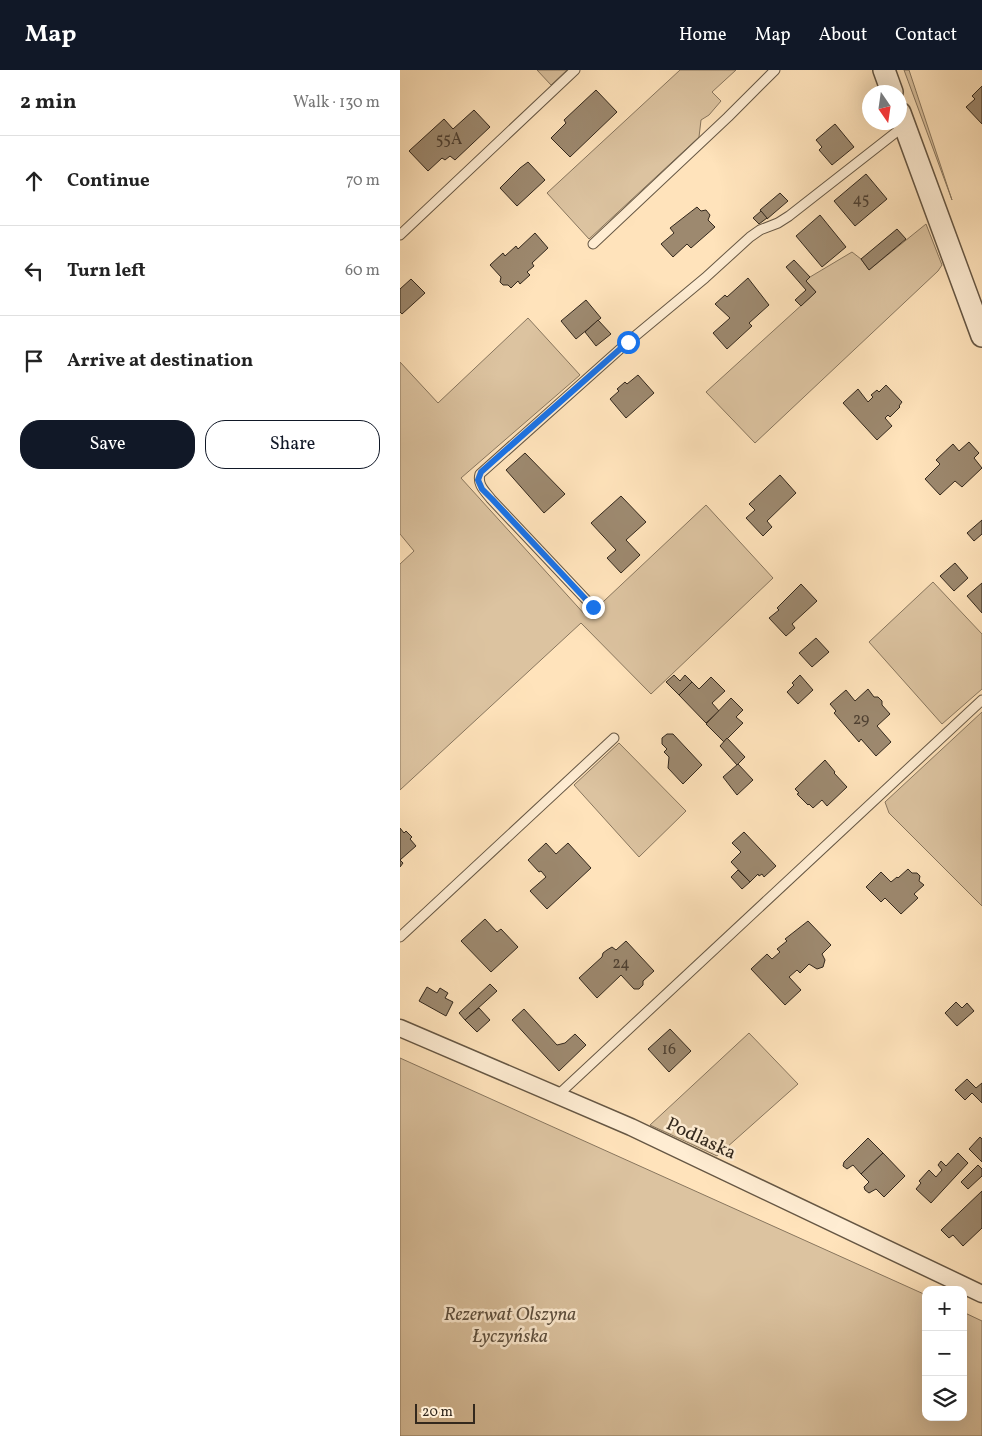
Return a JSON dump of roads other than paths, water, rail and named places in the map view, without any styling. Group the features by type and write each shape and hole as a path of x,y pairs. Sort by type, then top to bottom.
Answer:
{"street":[{"path":"884,70 889,85"},
{"path":"906,130 982,336"},
{"name":"Podlaska","path":"400,1028 631,1127 982,1294"}],"lane":[{"path":"400,236 575,70"},
{"path":"593,244 775,70"},
{"path":"593,607 487,494 478,480 480,474 613,355 705,278 750,237 789,216 889,130"},
{"path":"558,1096 982,700"},
{"path":"400,937 614,738"}],"park label":[{"name":"Rezerwat Olszyna Łyczyńska","path":"510,1326"}]}
